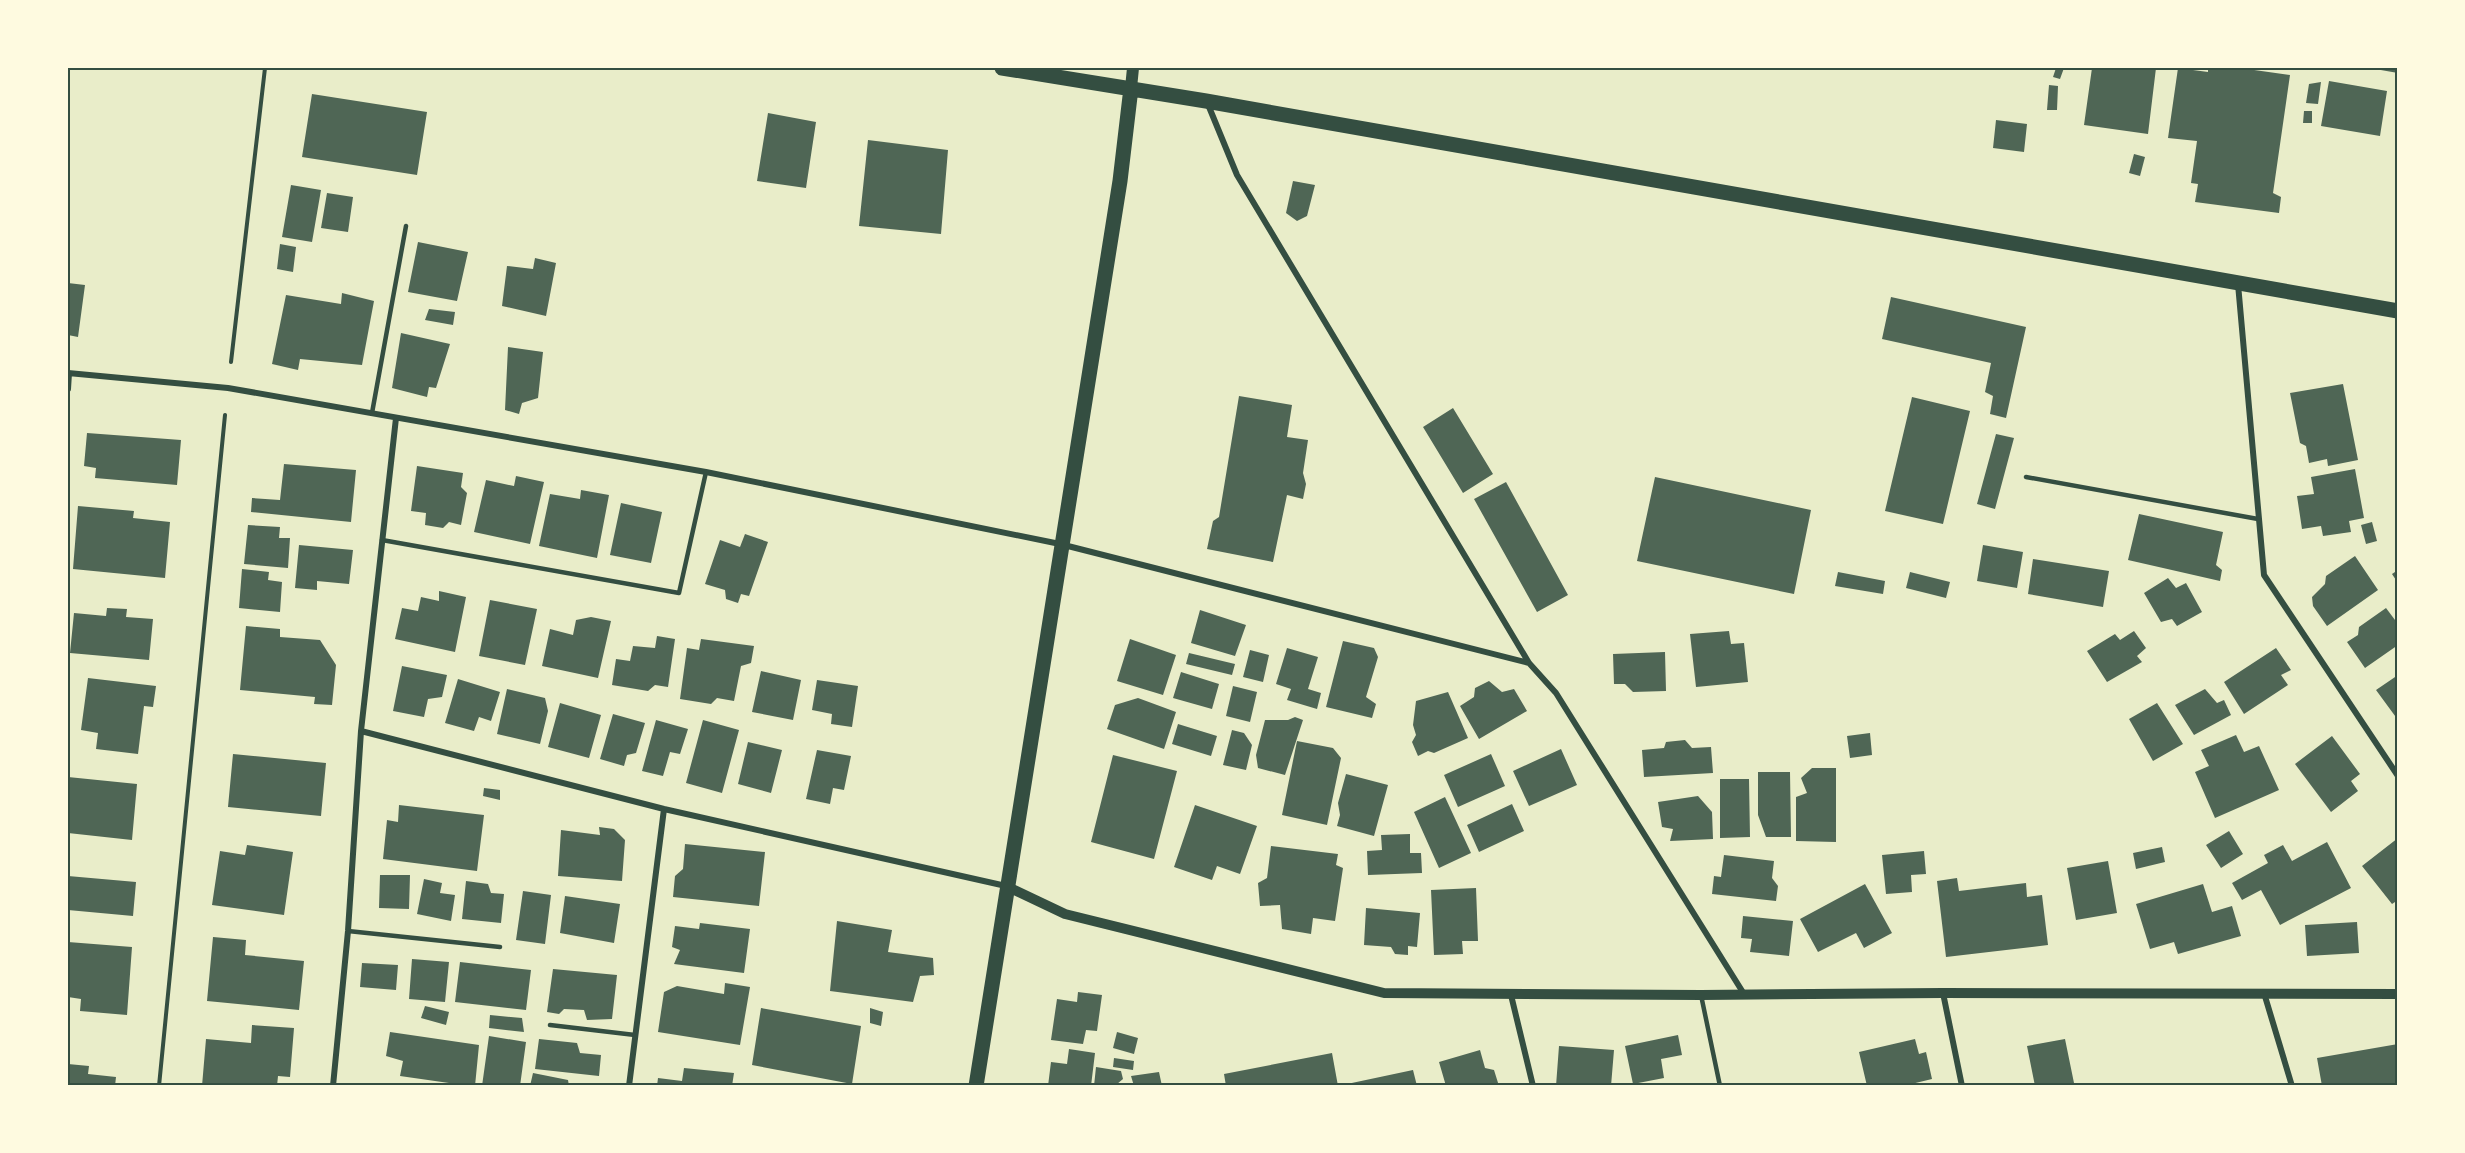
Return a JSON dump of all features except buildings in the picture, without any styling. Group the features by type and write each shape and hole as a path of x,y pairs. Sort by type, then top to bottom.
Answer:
{"main road":[{"path":"1002,68 1206,101 2397,311"},
{"path":"976,1086 1060,544 1120,181 1133,68"}],"street":[{"path":"1206,101 1237,175 1529,663 1556,693 1744,995"},
{"path":"2238,282 2264,575 2397,776"},
{"path":"68,389 68,373 228,388 706,472 1060,544 1529,663"},
{"path":"333,1086 348,931 362,731 396,418"},
{"path":"362,731 664,809 1006,886 1065,914 1384,993 1511,995 2397,994"},
{"path":"629,1086 664,809"},
{"path":"1943,993 1962,1086"},
{"path":"2264,993 2292,1086"},
{"path":"1511,995 1533,1086"}],"lane":[{"path":"372,413 406,226"},
{"path":"382,540 679,593 706,472"},
{"path":"2026,477 2258,519"},
{"path":"348,931 500,947"},
{"path":"1701,995 1720,1086"},
{"path":"550,1025 635,1035"}],"path":[{"path":"159,1086 228,388 265,68"}]}
